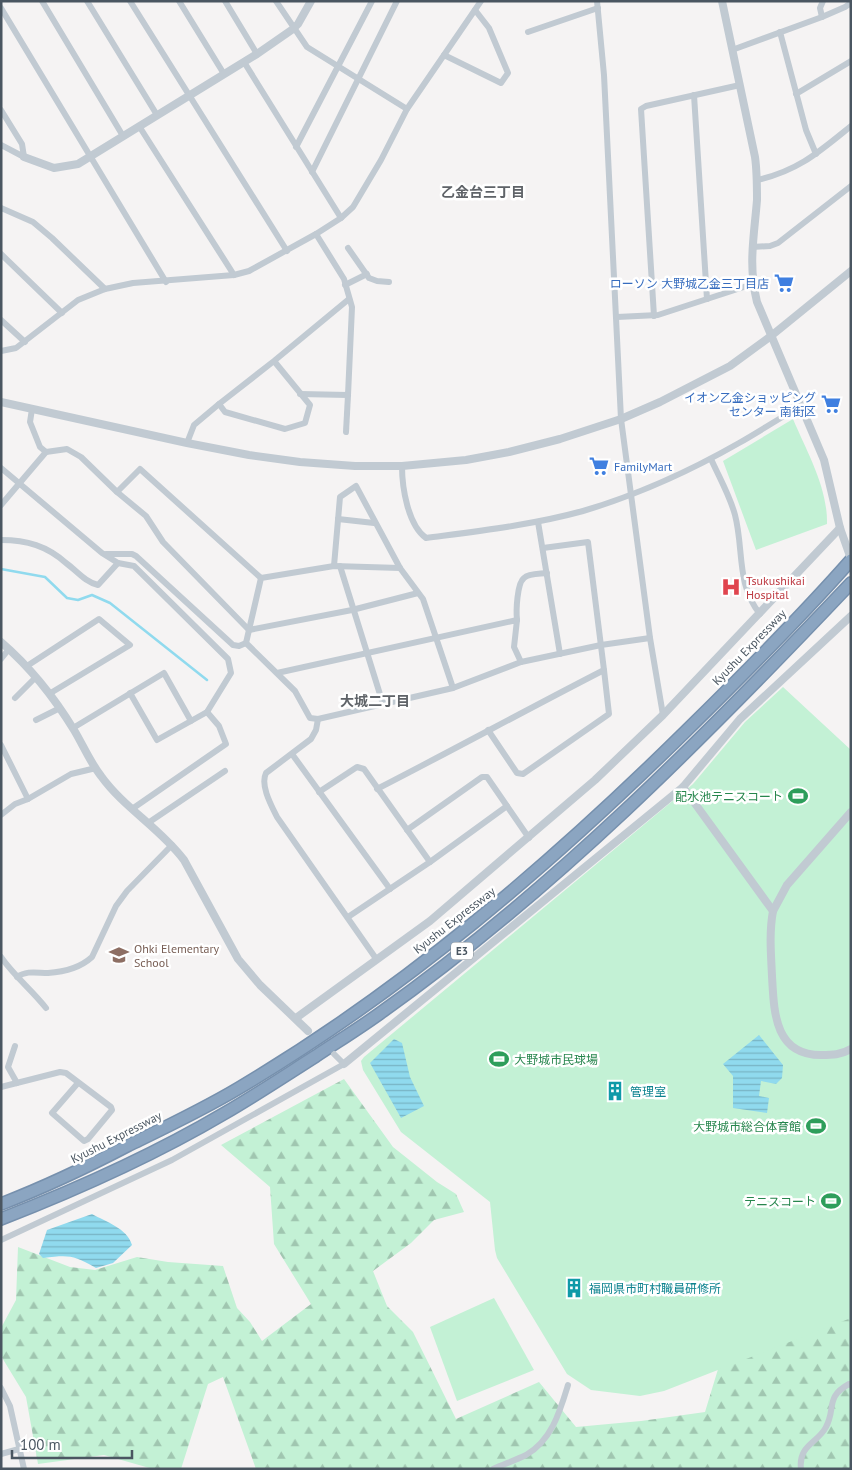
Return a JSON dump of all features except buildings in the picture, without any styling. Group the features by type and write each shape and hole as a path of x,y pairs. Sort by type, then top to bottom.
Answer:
{"highway":[{"name":"Kyushu Expressway","path":"1,1203 23,1196 82,1170 239,1088 311,1043 457,937 538,869 640,776 769,648 849,561"},
{"name":"E3","path":"1,1220 144,1157 226,1112 378,1015 438,970 547,880 650,786 711,727 851,583"}],"street":[{"path":"42,1 123,136"},
{"path":"87,1 157,115"},
{"path":"130,1 287,251"},
{"path":"180,1 224,74"},
{"path":"225,1 257,54"},
{"path":"276,1 293,29 307,47 338,68 407,109"},
{"path":"1,145 24,157 54,168 78,164 257,54 293,29 298,24 311,1"},
{"path":"296,147 372,1"},
{"path":"312,172 397,1"},
{"path":"722,1 756,157 757,180 751,266 757,302 824,460 849,561"},
{"path":"822,17 820,8 823,1"},
{"path":"1,351 16,348 78,300 104,289 133,283 234,276 249,271 287,251 341,218 353,207 381,160 407,109 480,2"},
{"path":"732,50 822,17 846,4"},
{"path":"528,32 598,5 604,75 622,419 650,638 663,715"},
{"path":"1,8 166,282"},
{"path":"444,55 501,83 508,73 489,28 475,10"},
{"path":"780,32 806,130 816,154"},
{"path":"796,94 851,61"},
{"path":"244,62 341,218"},
{"path":"654,316 642,109 646,106 740,85"},
{"path":"694,96 707,299"},
{"path":"1,110 22,144 24,157"},
{"path":"139,126 234,276"},
{"path":"757,180 783,174 797,167 851,126"},
{"path":"752,247 770,246 778,243 851,186"},
{"path":"1,208 33,222 104,289"},
{"path":"316,234 344,279 352,306 346,432"},
{"path":"348,248 369,278 377,282 389,282"},
{"path":"1,254 62,313"},
{"path":"1,402 249,455 300,462 355,466 402,466 466,460 560,439 622,419 660,402 730,366 771,336 851,271"},
{"path":"345,285 367,274"},
{"path":"617,317 654,316 753,284"},
{"path":"187,442 194,425 349,299"},
{"path":"1,320 25,342"},
{"path":"219,404 225,412 285,429 305,423 310,405 274,361"},
{"path":"300,394 348,395"},
{"path":"402,466 406,500 410,514 422,535 426,538 538,522 584,511 631,494 711,459 801,406"},
{"path":"32,409 30,422 40,447 46,452"},
{"path":"1,504 46,452 67,449 81,457 116,492 146,516 164,542 249,630"},
{"path":"711,459 735,513 745,586 750,599 760,614"},
{"path":"1,468 102,554 118,563 134,566 228,659 231,673 207,712 157,740 130,693"},
{"path":"116,492 140,469 261,578"},
{"path":"383,704 337,566 340,497 356,486 374,523 400,568 423,599 453,688"},
{"path":"338,519 374,523"},
{"path":"538,522 560,654"},
{"path":"296,1018 430,922 595,780 663,715 840,528"},
{"path":"1,540 18,540 50,550 89,583 98,585 118,563"},
{"path":"488,730 517,773 523,774 609,714 588,542 543,548"},
{"path":"102,554 132,554 136,556 232,645 239,646 246,643"},
{"path":"261,578 337,566 400,568"},
{"path":"521,662 514,647 517,620 516,607 521,580 526,576 547,572"},
{"path":"246,643 261,578"},
{"path":"249,630 352,610 418,593"},
{"path":"1,1240 172,1160 344,1064 683,787 740,719 851,616"},
{"path":"27,666 99,619 130,645 50,694"},
{"path":"276,673 517,620"},
{"path":"246,643 295,691 310,718 318,719 453,688 521,662 601,645 650,638"},
{"path":"1,642 27,666 50,694 106,782 132,809 172,845 184,860 238,959 260,985 308,1031"},
{"path":"1,659 10,649"},
{"path":"377,789 604,670"},
{"path":"73,728 164,673 191,721"},
{"path":"15,698 36,677"},
{"path":"36,720 60,708"},
{"path":"132,809 226,744 219,726 207,712"},
{"path":"318,719 316,730 311,739 266,773 264,778 270,804 277,817 377,960"},
{"path":"1,745 28,799"},
{"path":"292,754 390,889"},
{"path":"319,792 357,766 364,769 430,862"},
{"path":"1,815 16,804 71,774 96,768"},
{"path":"148,823 224,771"},
{"path":"407,830 482,777 487,777 529,838"},
{"path":"683,787 773,911"},
{"path":"348,917 430,862 507,806"},
{"path":"851,812 787,885 773,911 770,937 774,1009 780,1032 794,1048 807,1054 839,1054 851,1050"},
{"path":"17,977 27,972 49,973 71,969 92,957 116,906 127,891 172,845"},
{"path":"1,957 46,1008"},
{"path":"15,1046 8,1067 17,1083"},
{"path":"334,1054 344,1064"},
{"path":"1,1087 60,1072 66,1073 111,1107 112,1110 88,1139 84,1141 52,1113 78,1083"},
{"path":"802,1469 805,1448 826,1428 831,1404 836,1395 849,1384 851,1385"},
{"path":"493,1469 527,1454 541,1443 549,1434 556,1421 568,1385"},
{"path":"1,1388 24,1469"},
{"path":"1,1454 19,1449"}],"green space":[{"path":"793,419 820,484 824,497 827,524 756,550 723,461"},
{"path":"783,687 851,750 851,1318 664,1391 640,1396 591,1390 567,1374 497,1258 490,1202 401,1132 363,1070 361,1061 693,784 745,722"},
{"path":"344,1079 393,1147 437,1182 456,1194 464,1212 434,1220 411,1243 373,1271 387,1306 413,1332 456,1419 539,1382 576,1427 641,1421 705,1412 722,1356 851,1297 851,1469 256,1469 223,1377 208,1384 181,1469 153,1469 104,1455 38,1464 26,1397 1,1356 1,1328 16,1300 18,1247 70,1267 95,1270 137,1257 168,1262 223,1266 237,1308 250,1322 262,1341 311,1304 274,1244 270,1187 221,1145"},
{"path":"494,1298 534,1370 457,1401 430,1327"}],"water":[{"path":"759,1035 783,1065 782,1078 776,1084 761,1081 759,1096 769,1098 767,1113 733,1108 733,1076 723,1064"},
{"path":"394,1039 402,1043 410,1077 424,1106 401,1118 370,1063"},
{"path":"92,1214 121,1230 126,1234 132,1245 113,1263 96,1268 71,1257 43,1258 39,1254 47,1230"}],"waterway":[{"path":"1,569 45,577 67,598 78,600 92,595 110,603 207,680"}],"place":[{"name":"ローソン 大野城乙金三丁目店","path":"784,283"},
{"name":"イオン乙金ショッピング センター 南街区","path":"831,404"},
{"name":"FamilyMart","path":"599,466"},
{"name":"Tsukushikai Hospital","path":"731,587"},
{"name":"配水池テニスコート","path":"798,796"},
{"name":"Ohki Elementary School","path":"119,955"},
{"name":"大野城市民球場","path":"499,1059"},
{"name":"管理室","path":"615,1091"},
{"name":"大野城市総合体育館","path":"816,1126"},
{"name":"テニスコート","path":"831,1201"},
{"name":"福岡県市町村職員研修所","path":"574,1288"}],"district":[{"name":"乙金台三丁目","path":"483,192"},
{"name":"大城二丁目","path":"375,701"}]}
